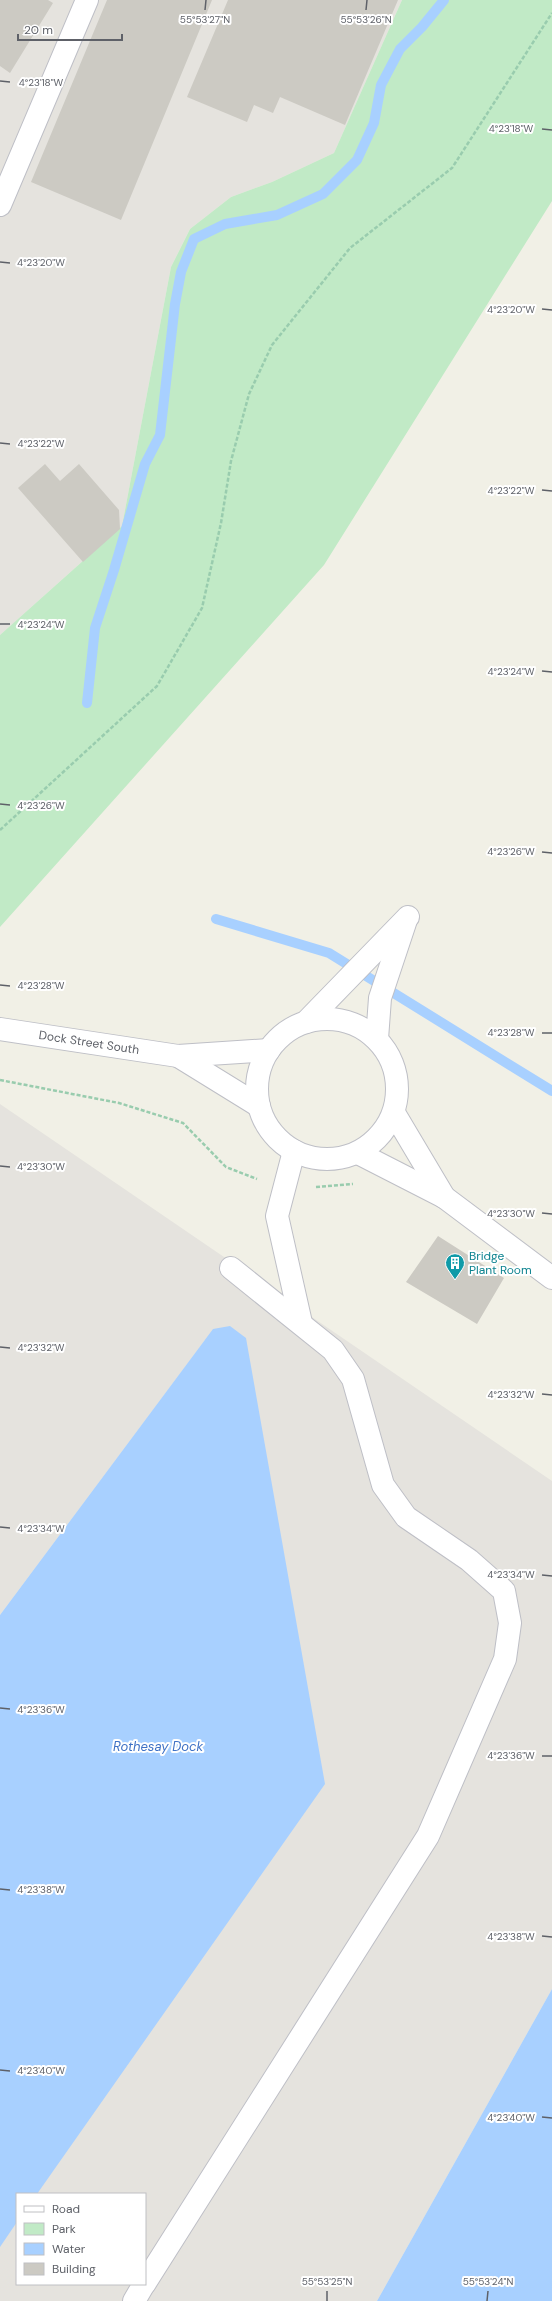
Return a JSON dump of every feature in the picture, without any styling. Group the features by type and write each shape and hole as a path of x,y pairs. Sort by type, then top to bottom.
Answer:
{"street":[{"path":"0,205 87,0"},
{"path":"306,1022 408,917 380,998 377,1039"},
{"path":"321,1019 342,1020 361,1027 377,1039 389,1055 396,1073 398,1093 394,1113 386,1129 358,1153 337,1159 315,1158 294,1151 278,1140 266,1124 259,1106 257,1087 259,1074 269,1050 283,1034 306,1022 321,1019"},
{"name":"Dock Street South","path":"0,1029 178,1056 269,1050"},
{"name":"Dock Street South","path":"178,1056 259,1106"},
{"path":"394,1113 444,1197"},
{"path":"294,1151 277,1216 301,1323"},
{"path":"358,1153 444,1197 552,1278"},
{"path":"146,2282 428,1836 505,1659 510,1623 504,1591 469,1560 406,1517 383,1486 353,1379 333,1350 232,1268"},
{"path":"134,2301 144,2285"}],"path":[{"path":"0,830 157,686 202,608 221,523 231,461 249,394 272,345 350,248 452,168 552,13"}],"shaded area":[{"path":"0,0 402,0 334,153 272,182 231,197 190,229 171,267 122,526 0,635"},
{"path":"0,1104 552,1481 552,1989 377,2301 0,2301 0,2239 16,2216 16,2285 146,2285 146,2193 32,2193 205,1340 0,1615"}],"green space":[{"path":"402,0 552,0 552,201 324,565 0,927 0,635 122,526 171,267 190,229 231,197 272,182 334,153"}],"water":[{"name":"Rothesay Dock","path":"230,1326 246,1338 325,1784 38,2193 16,2193 16,2223 0,2247 0,1615 213,1329"},
{"path":"552,1989 552,2301 377,2301"}],"building":[{"path":"0,0 48,0 53,3 10,73 0,66"},
{"path":"107,0 212,0 121,220 31,182"},
{"path":"228,0 398,0 345,125 280,97 273,113 254,105 247,122 187,97"},
{"path":"45,464 60,481 79,464 119,510 120,529 83,562 18,488"},
{"name":"Bridge Plant Room","path":"438,1236 504,1278 477,1324 406,1282"}],"waterway":[{"path":"87,703 95,628 114,570 145,464 160,435 175,304 181,272 194,239 225,224 277,215 323,194 357,160 374,123 381,85 400,49 422,27 444,0"},
{"path":"216,919 329,953 552,1091"}],"place":[{"name":"Bridge Plant Room","path":"455,1280"}]}
